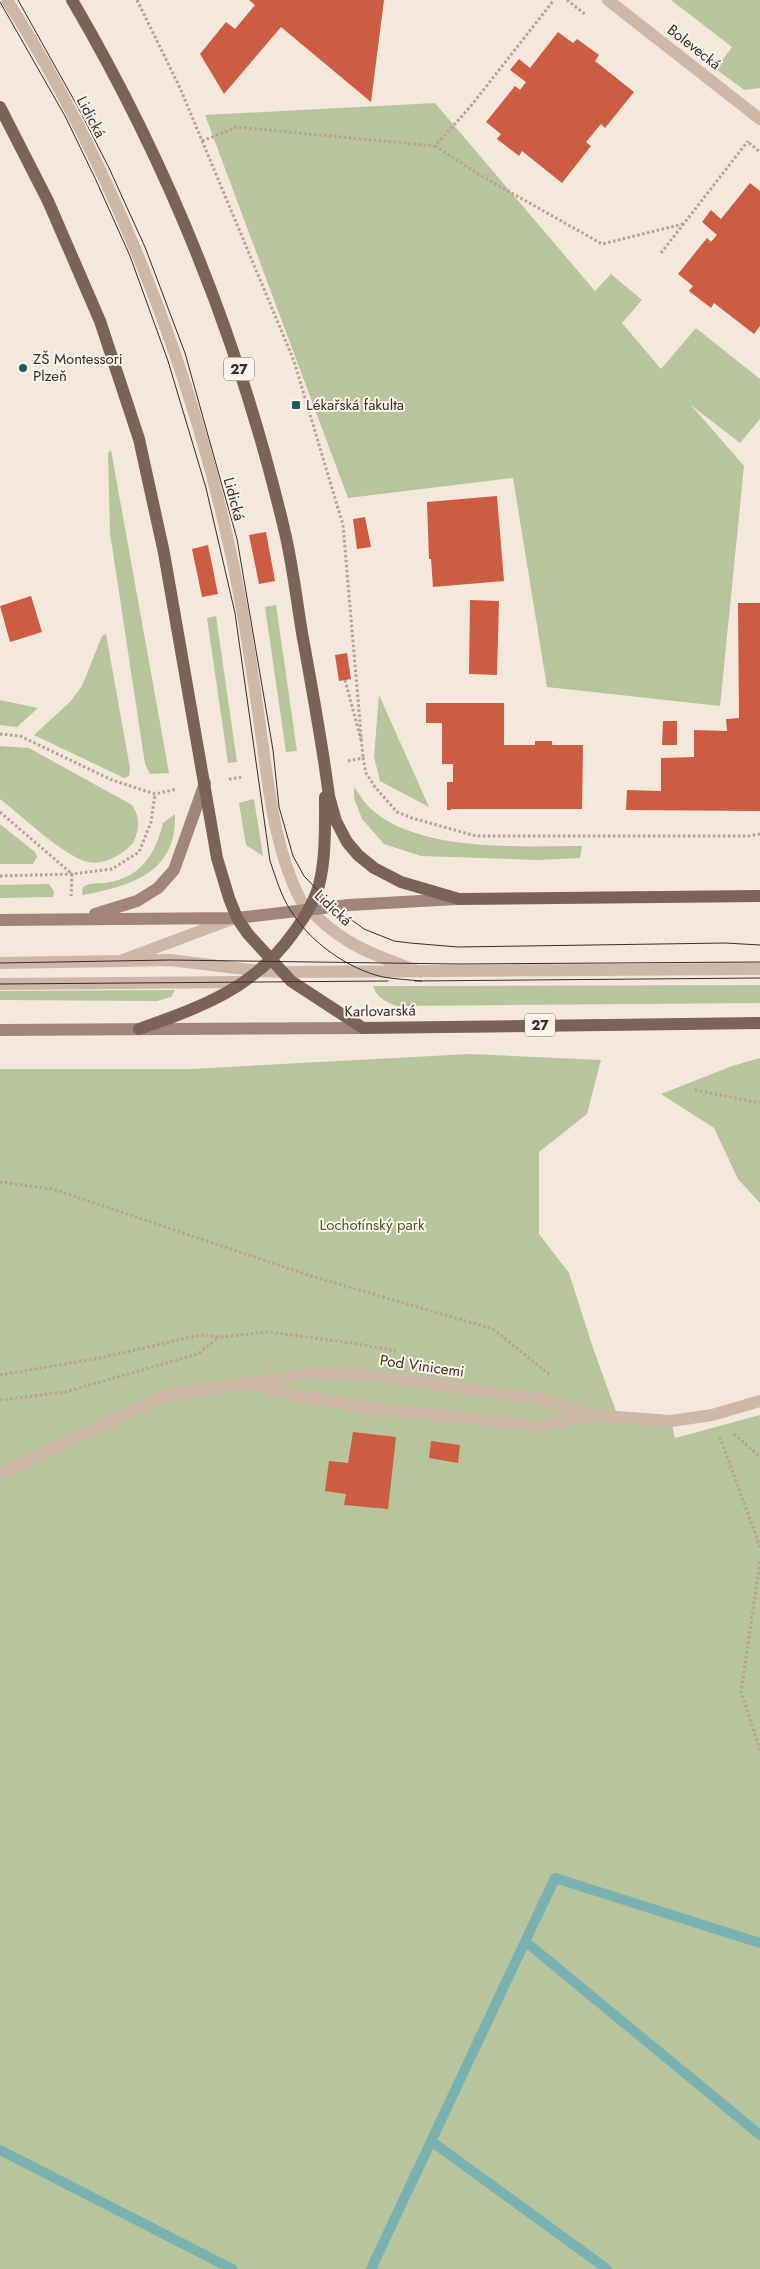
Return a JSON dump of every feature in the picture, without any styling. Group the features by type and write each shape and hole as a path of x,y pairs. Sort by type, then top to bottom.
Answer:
{"main road":[{"name":"27","path":"72,0 105,58 153,152 203,270 229,338 252,408 286,539 325,765"},
{"path":"0,107 48,201 100,321 139,439 164,552 217,858 228,898 237,918 248,934 291,981 363,1028"},
{"path":"325,765 336,820 347,842 358,855 388,876 458,899"},
{"path":"139,1029 195,1009 226,993 260,971 282,950 309,910 319,885 325,836 325,765"},
{"path":"69,919 108,911 136,901 158,888 174,870 205,783"},
{"path":"0,920 237,918 349,905 458,899 760,896"},
{"name":"Karlovarská","path":"0,1030 760,1023"}],"street":[{"name":"Lidická","path":"7,0 25,28 98,164 168,333 205,453 231,554 273,820 287,868 301,902 343,940 372,954 420,972"},
{"name":"Bolevecká","path":"608,0 760,119"},
{"path":"120,961 237,918"},
{"path":"0,963 170,960 282,972 760,969"},
{"path":"0,984 243,982"},
{"name":"Pod Vinicemi","path":"0,1474 165,1396 311,1373 362,1374 542,1400 589,1415 671,1421 712,1415 760,1401"},
{"name":"Pod Vinicemi","path":"249,1382 280,1392 372,1408 540,1426 589,1415"}],"path":[{"path":"137,0 180,88 294,361 343,525 363,758 366,773 375,787 397,812 476,836 748,836 760,834"},
{"path":"435,146 470,107 554,0"},
{"path":"202,141 237,127 435,146 480,175 602,244 683,224"},
{"path":"661,253 754,134"},
{"path":"345,680 363,748"},
{"path":"0,734 20,736 112,780 155,794 205,783 267,774"},
{"path":"325,765 363,758"},
{"path":"0,876 72,874 112,869 139,852 151,822 155,794"},
{"path":"0,812 72,874"},
{"path":"69,919 72,874"},
{"path":"695,1090 760,1103"},
{"path":"0,1182 53,1189 310,1276 493,1329 555,1379"},
{"path":"0,1375 100,1358 200,1335 220,1337 198,1354 65,1392 0,1400"},
{"path":"712,1415 760,1547"},
{"path":"760,1562 741,1692 760,1750"}],"green space":[{"path":"671,0 760,0 760,88 744,90 716,69 732,47"},
{"path":"435,103 595,291 611,274 642,300 622,323 661,369 696,328 760,379 760,419 740,443 691,405 744,466 720,706 547,687 513,478 348,498 205,115"},
{"path":"111,450 169,773 150,774 145,764 110,533 108,453"},
{"path":"276,605 297,751 286,752 265,607"},
{"path":"216,616 237,762 228,763 207,618"},
{"path":"106,634 130,768 129,776 124,778 34,735 70,702 82,686 102,636"},
{"path":"379,695 429,807 380,781 374,757"},
{"path":"0,700 38,708 17,727 0,725"},
{"path":"0,746 29,748 132,805 137,814 138,822 133,843 117,856 96,863 78,858 55,844 0,799"},
{"path":"354,787 370,808 390,823 415,833 442,840 471,844 582,846 580,858 538,860 421,856 384,844 362,819 354,798"},
{"path":"254,799 263,856 246,845 239,803"},
{"path":"175,814 174,834 168,850 159,863 148,873 117,887 82,895 83,887 86,885 118,880 137,870 151,855 163,823"},
{"path":"0,824 35,852 37,857 33,864 0,864"},
{"path":"49,884 54,892 53,897 0,898 0,885"},
{"path":"760,985 760,1003 397,1006 382,999 373,986"},
{"path":"175,990 171,997 157,1001 0,1000 0,991"},
{"name":"Lochotínský park","path":"469,1054 601,1060 587,1114 539,1152 539,1234 569,1273 618,1417 671,1421 675,1438 760,1415 760,2269 0,2269 0,1069 191,1069"},
{"path":"760,1058 760,1203 738,1179 714,1128 661,1094 732,1066"}],"building":[{"path":"249,0 384,0 371,102 281,27 224,94 200,54 226,22 235,29 255,5"},
{"path":"558,32 573,43 577,39 599,55 595,61 634,92 605,128 601,124 586,142 591,146 562,183 522,151 519,156 497,139 501,134 486,122 515,86 520,90 526,82 510,70 519,59 530,68"},
{"path":"750,183 760,191 760,326 754,334 714,303 711,308 689,291 693,286 678,274 707,238 711,242 717,235 702,222 711,210 721,219"},
{"path":"497,496 504,581 433,587 431,559 429,559 427,502"},
{"path":"365,517 371,547 357,549 353,519"},
{"path":"266,532 275,581 259,584 249,535"},
{"path":"208,545 218,594 202,597 192,549"},
{"path":"31,596 42,632 10,642 0,606"},
{"path":"470,600 499,601 497,675 469,674"},
{"path":"738,603 760,603 760,811 626,810 627,790 661,791 661,758 694,757 694,730 727,731 726,719 739,718"},
{"path":"347,653 351,679 339,681 335,655"},
{"path":"426,703 504,703 504,745 535,745 535,741 552,741 552,745 583,745 582,809 447,810 447,782 453,782 453,764 442,764 442,723 426,723"},
{"path":"663,721 677,721 677,745 662,745"},
{"path":"353,1432 396,1437 388,1509 344,1505 346,1494 325,1491 329,1461 348,1463"},
{"path":"431,1441 460,1445 458,1463 429,1458"}],"waterway":[{"path":"371,2269 555,1878 760,1943"},
{"path":"526,1942 760,2135"},
{"path":"431,2141 607,2269"},
{"path":"0,2150 232,2269"}],"tram line":[{"path":"18,0 79,109 109,168 145,247 185,353 237,539 273,750 279,807 293,856 304,876 334,907 364,929 394,941 458,947 725,943 760,945"},
{"path":"0,2 65,116 95,178 130,256 168,361 206,488 235,613 270,861 287,905 308,933 331,953 344,961 357,968 383,977 422,981"},
{"path":"0,963 170,960 458,964 760,962"},
{"path":"415,981 760,978"},
{"path":"0,984 388,981"}],"place":[{"name":"ZŠ Montessori Plzeň","path":"23,368"},
{"name":"Lékařská fakulta","path":"296,405"}]}
